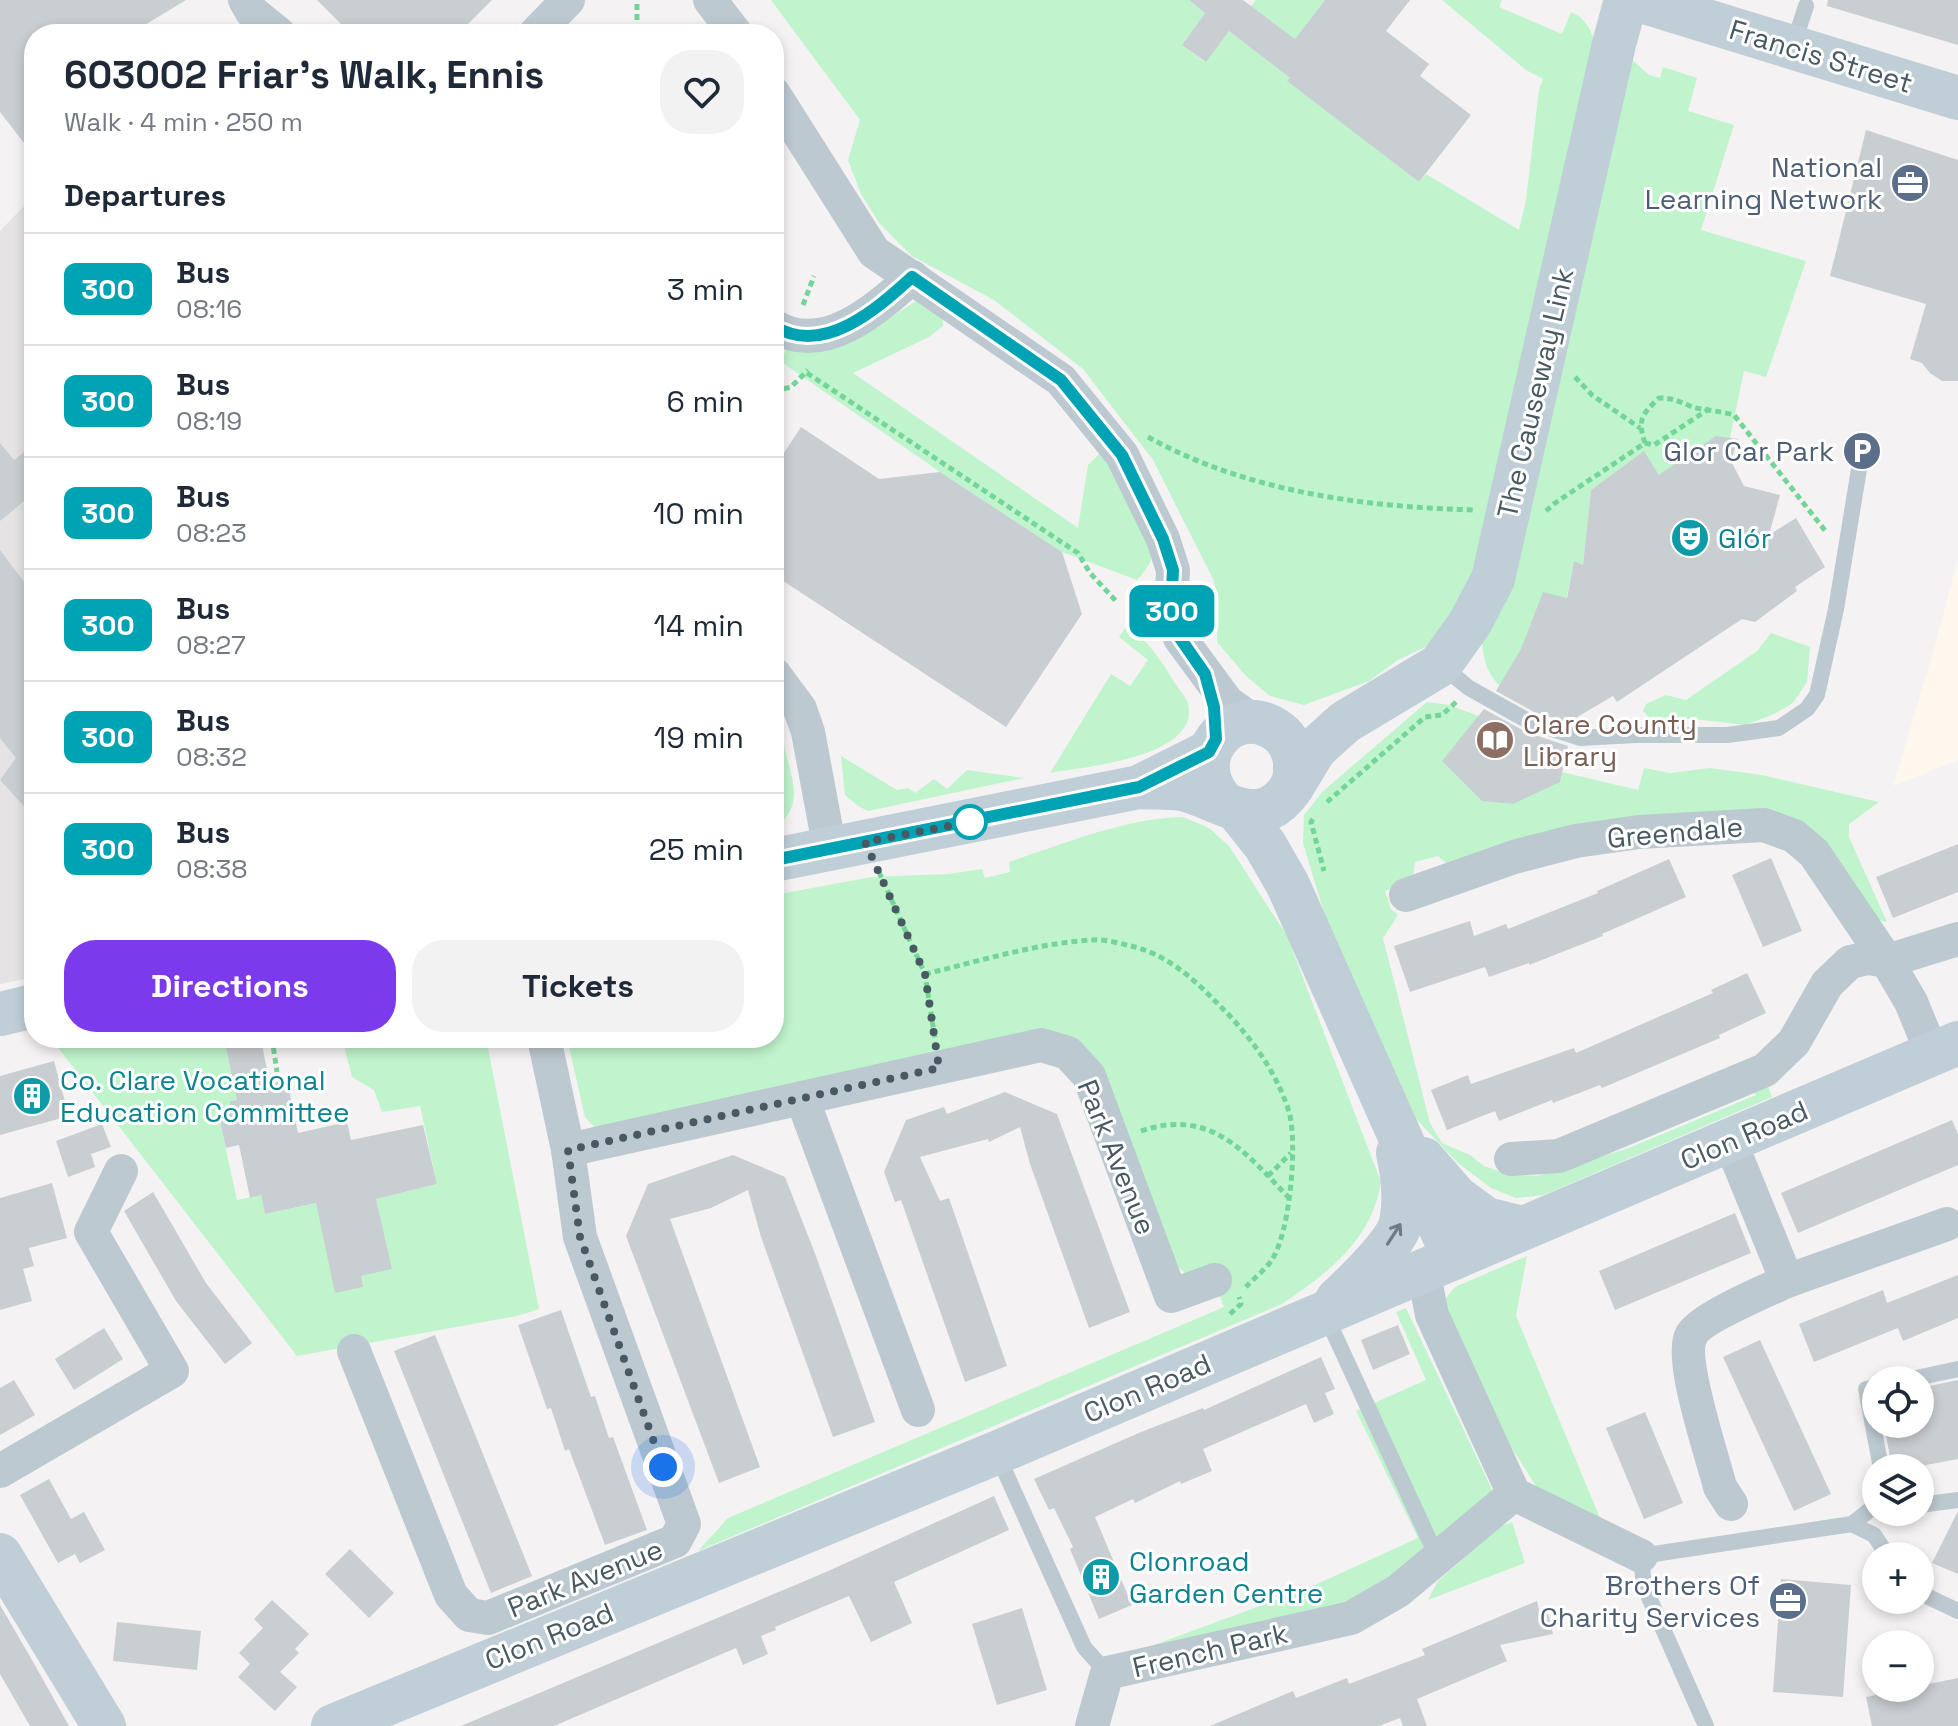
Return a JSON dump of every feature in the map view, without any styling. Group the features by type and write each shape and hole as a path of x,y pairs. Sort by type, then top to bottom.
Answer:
{"street":[{"path":"545,24 568,0"},
{"path":"710,0 728,24"},
{"name":"The Causeway Link","path":"1237,735 1309,729 1345,722 1455,676 1470,623 1526,507 1614,44 1626,0"},
{"name":"Francis Street","path":"1663,4 1958,98"},
{"path":"249,6 268,24"},
{"path":"784,110 874,252 1061,380 1122,455 1168,554 1173,570 1171,609 1180,638 1205,674 1214,707 1237,735"},
{"path":"784,332 802,337 826,334 872,313 912,277"},
{"path":"784,687 800,709 848,846"},
{"name":"The Causeway Link","path":"1278,804 1315,749 1345,722"},
{"path":"1139,787 1237,735 1281,734 1295,758 1296,773 1278,804 1280,843 1306,878 1388,1112 1445,1233 1432,1315 1514,1494 1641,1556"},
{"path":"1237,735 1206,766 1214,793 1278,804"},
{"path":"784,858 1139,787 1180,789 1278,804"},
{"name":"Greendale","path":"1406,895 1514,857 1576,841 1639,832 1764,825 1794,836 1814,853 1911,1002 1945,1048"},
{"path":"1511,1159 1559,1156 1765,1070 1794,1042 1827,984 1850,962 1868,958 1887,961 1958,939"},
{"path":"0,1014 24,1008"},
{"name":"Park Avenue","path":"568,1150 1041,1045 1068,1053 1089,1076 1171,1296 1215,1280"},
{"name":"Park Avenue","path":"354,1351 451,1595 469,1615 488,1618 675,1541 684,1524 580,1237 568,1150 546,1048"},
{"name":"Clon Road","path":"333,1726 996,1453 1945,1048"},
{"path":"802,1098 918,1410"},
{"path":"1388,1112 1456,1197 1486,1219 1522,1228"},
{"path":"1324,1312 1365,1273 1401,1225 1404,1180 1388,1112"},
{"path":"1730,1141 1787,1281"},
{"path":"0,1471 172,1371 91,1232 121,1171"},
{"path":"1731,1504 1720,1487 1687,1358 1691,1335 1707,1321 1787,1281 1947,1224"},
{"name":"French Park","path":"1107,1673 1351,1618 1398,1591 1514,1494"},
{"path":"0,1555 104,1726"},
{"path":"1092,1726 1107,1673"}],"lane":[{"path":"1793,47 1806,6"},
{"path":"1455,676 1530,722 1580,738 1727,735 1779,728 1807,709 1817,695 1836,609 1862,451"},
{"path":"1324,1312 1438,1559"},
{"path":"1934,1374 1958,1369"},
{"name":"French Park","path":"996,1453 1084,1647 1107,1673"},
{"path":"1934,1503 1958,1500"},
{"path":"1706,1726 1644,1586 1641,1556 1852,1524 1862,1516"},
{"path":"1852,1524 1874,1535 1879,1542"},
{"path":"1934,1600 1958,1611"}],"path":[{"path":"637,0 637,20"},
{"path":"807,373 1078,553 1090,573 1116,601"},
{"path":"1569,388 1573,374 1592,395 1640,428"},
{"path":"1645,443 1640,428 1644,412 1659,398 1675,398 1692,407 1711,408 1734,415 1828,534 1847,539"},
{"path":"1147,437 1185,458 1268,485 1418,509 1526,507 1541,517 1555,503 1645,443 1654,445 1711,408"},
{"path":"1278,804 1425,717 1442,715 1455,676"},
{"path":"1278,804 1311,822 1306,878"},
{"path":"848,846 925,974 939,1068"},
{"path":"925,974 1027,950 1095,940 1138,948 1174,964 1239,1025 1269,1069 1290,1113 1291,1200 1284,1233 1272,1260 1238,1294 1241,1304 1231,1312 1224,1325 1226,1355"},
{"path":"273,1048 277,1072"},
{"path":"1113,1140 1157,1125 1187,1124 1209,1129 1239,1146 1291,1200"},
{"path":"1268,1176 1291,1152"}],"shaded area":[{"path":"24,206 24,979 0,984 0,231"},
{"path":"1958,558 1958,760 1893,786 1934,649"}],"green space":[{"path":"771,0 1189,0 1205,13 1182,45 1205,62 1229,31 1290,78 1288,81 1419,182 1426,174 1519,230 1543,79 1526,70 1442,0 1502,0 1499,7 1562,34 1571,12 1581,18 1597,47 1482,562 1434,643 1398,660 1369,681 1304,705 1270,696 1246,676 1217,642 1218,603 1214,581 1153,460 1083,369 994,300 912,256 880,224 861,194 848,160 860,120"},
{"path":"1256,0 1325,0 1295,39 1251,6"},
{"path":"1630,58 1649,75 1660,78 1663,67 1697,78 1688,111 1734,125 1701,230 1806,261 1766,377 1744,371 1730,438 1659,475 1644,452 1591,490 1583,565 1574,562 1565,604 1557,693 1574,719 1524,701 1499,685 1484,657 1482,637"},
{"path":"916,301 943,310 943,326 929,337 853,373 1078,528 1088,465 1101,452 1124,487 1151,542 1150,561 1137,580 1062,552 784,364 788,347 879,325"},
{"path":"1126,627 1148,644 1184,696 1188,704 1187,722 1177,736 1159,748 1112,763 1050,773 1111,674 1130,686 1148,660 1119,637"},
{"path":"1771,633 1810,647 1807,682 1793,703 1745,725 1693,719 1652,720 1643,711 1646,704 1666,695 1686,700 1757,651"},
{"path":"1427,702 1449,705 1503,725 1528,764 1638,790 1644,768 1671,773 1710,768 1762,775 1879,802 1849,824 1849,837 1887,922 1875,919 1791,822 1449,865 1438,856 1415,862 1413,877 1385,891 1391,909 1398,915 1383,938 1430,1123 1442,1143 1470,1155 1484,1166 1507,1174 1537,1176 1629,1148 1756,1095 1753,1089 1767,1083 1772,1097 1544,1195 1516,1198 1491,1188 1458,1163 1396,1098 1331,936 1303,843 1304,815 1322,792"},
{"path":"784,746 794,791 790,810 784,820"},
{"path":"841,756 897,790 908,788 915,793 934,779 947,789 967,770 1024,778 868,811 845,795"},
{"path":"1183,817 1209,828 1229,846 1287,936 1381,1182 1376,1203 1358,1238 1331,1267 1282,1304 698,1551 728,1518 1224,1307 1209,1268 1187,1275 1175,1264 1079,1043 597,1130 585,1117 569,1048 784,1048 784,893 872,877 948,874 982,869 985,878 1010,872 1009,862 1094,833"},
{"path":"58,1048 226,1048 237,1100 217,1109 237,1200 261,1195 265,1214 316,1203 361,1276 391,1269 376,1199 437,1184 420,1106 382,1112 374,1090 352,1077 345,1048 488,1048 539,1309 517,1316 297,1356"},
{"path":"1527,1256 1516,1316 1600,1518 1545,1500 1453,1356 1446,1298 1455,1287"},
{"path":"1406,1308 1495,1496 1409,1571 1335,1610 1135,1652 1306,1589 1418,1538 1356,1411 1426,1380 1396,1312"},
{"path":"1512,1522 1525,1563 1428,1600 1438,1581 1501,1526"}],"building":[{"path":"0,0 186,0 146,24 24,24 24,143 0,112"},
{"path":"317,0 492,0 468,24 341,24"},
{"path":"1189,0 1243,0 1295,39 1325,0 1410,0 1386,31 1429,64 1420,76 1471,115 1419,182 1287,81 1290,78 1229,31 1206,62 1182,45 1205,13"},
{"path":"1828,0 1958,0 1958,45 1827,6"},
{"path":"1866,130 1958,160 1958,381 1942,381 1922,363 1910,359 1926,304 1830,276"},
{"path":"801,427 879,479 940,472 1062,552 1082,614 1006,727 784,582 784,453"},
{"path":"1716,436 1738,439 1731,461 1744,486 1780,495 1769,535 1796,518 1825,567 1795,587 1797,591 1755,622 1742,619 1617,702 1613,696 1574,719 1573,724 1534,712 1496,691 1521,649 1543,592 1567,598 1574,561 1583,565 1591,490 1644,451 1659,475"},
{"path":"0,443 14,460 24,452 24,501 0,521"},
{"path":"0,550 24,582 24,806 0,780 16,758 0,738"},
{"path":"1484,709 1526,732 1568,746 1560,782 1513,804 1482,801 1442,761"},
{"path":"1958,844 1958,892 1893,918 1876,877"},
{"path":"1771,858 1802,931 1763,947 1732,875"},
{"path":"1669,859 1686,897 1603,936 1529,965 1489,977 1485,967 1410,992 1394,946 1470,921 1474,936 1506,924 1508,929 1598,893"},
{"path":"1747,973 1766,1013 1719,1035 1720,1038 1602,1088 1600,1085 1553,1103 1552,1100 1499,1121 1495,1111 1447,1130 1431,1090 1468,1075 1471,1084 1574,1048 1576,1053 1713,993 1711,990"},
{"path":"226,1048 263,1048 270,1084 287,1080 298,1133 347,1122 351,1140 423,1125 437,1184 376,1199 392,1269 361,1276 363,1287 335,1293 316,1203 265,1214 261,1195 250,1198 239,1145 226,1148 217,1109 237,1100"},
{"name":"Co. Clare Vocational Education Committee","path":"54,1061 69,1116 0,1135 0,1076"},
{"path":"1005,1092 1057,1114 1130,1312 1089,1328 1030,1164 1020,1127 989,1142 988,1139 920,1157 940,1201 949,1198 1007,1366 965,1382 901,1200 895,1202 884,1172 906,1120 944,1107 947,1114"},
{"path":"1952,1120 1958,1134 1958,1165 1798,1233 1781,1193"},
{"path":"102,1124 111,1147 91,1154 95,1167 68,1177 56,1141"},
{"path":"733,1155 785,1177 875,1422 833,1437 761,1237 748,1190 711,1208 670,1219 760,1467 719,1483 626,1236 648,1184"},
{"path":"52,1183 67,1238 29,1248 34,1266 23,1269 32,1301 0,1310 0,1198"},
{"path":"153,1192 206,1283 252,1343 225,1364 176,1301 124,1211"},
{"path":"1735,1213 1751,1253 1615,1310 1599,1271"},
{"path":"1958,1275 1958,1318 1903,1341 1898,1328 1814,1362 1799,1324 1883,1290 1887,1303"},
{"path":"561,1310 591,1397 595,1396 609,1438 613,1437 647,1530 605,1545 569,1449 565,1451 551,1408 547,1409 518,1325"},
{"path":"1398,1325 1410,1354 1373,1370 1361,1340"},
{"path":"104,1328 123,1359 74,1390 55,1359"},
{"path":"435,1335 532,1576 491,1593 394,1351"},
{"path":"1760,1340 1831,1494 1794,1511 1723,1357"},
{"path":"1321,1357 1335,1389 1325,1393 1334,1414 1314,1423 1306,1404 1203,1449 1212,1471 1181,1484 1180,1481 1135,1503 1133,1499 1095,1517 1132,1605 1099,1619 1070,1549 1073,1547 1054,1508 1049,1510 1034,1479 1141,1432 1204,1410"},
{"path":"14,1380 35,1415 0,1435 0,1388"},
{"path":"1958,1380 1958,1459 1934,1464 1934,1454 1889,1454 1887,1438 1934,1438 1934,1385"},
{"path":"1645,1412 1683,1503 1644,1519 1606,1428"},
{"path":"49,1479 71,1519 84,1512 105,1550 80,1563 75,1554 58,1563 20,1495"},
{"path":"994,1496 1009,1530 894,1582 912,1623 871,1642 849,1596 775,1627 776,1630 761,1636 768,1654 743,1665 736,1648 554,1726 461,1726 826,1572"},
{"path":"1958,1511 1958,1574 1934,1564"},
{"path":"350,1549 394,1593 369,1618 325,1574"},
{"path":"1781,1579 1851,1585 1843,1697 1773,1692"},
{"path":"272,1600 309,1634 295,1649 299,1653 280,1672 297,1687 275,1711 238,1677 250,1664 239,1653 263,1628 254,1619"},
{"path":"1537,1601 1540,1615 1548,1613 1553,1634 1500,1645 1507,1661 1417,1699 1427,1726 1403,1726 1400,1718 1379,1726 1210,1726 1293,1691 1296,1698 1347,1678 1349,1684 1425,1655 1422,1649"},
{"path":"0,1605 69,1726 30,1726 0,1674"},
{"path":"1022,1608 1047,1690 997,1705 972,1624"},
{"path":"117,1622 201,1631 197,1670 113,1661"},
{"path":"1958,1678 1958,1726 1872,1726 1867,1702 1934,1702 1934,1683"}],"bus line":[{"name":"300","path":"784,332 802,337 826,334 872,313 912,277 1061,380 1122,455 1163,539 1173,570 1171,609 1180,638 1205,674 1214,707 1216,739 1209,752 1139,787 784,858"}],"place":[{"name":"National Learning Network","path":"1910,183"},
{"name":"Glor Car Park","path":"1862,451"},
{"name":"Glór","path":"1690,538"},
{"name":"Clare County Library","path":"1495,740"},
{"name":"Co. Clare Vocational Education Committee","path":"32,1096"},
{"name":"Clonroad Garden Centre","path":"1101,1577"},
{"name":"Brothers Of Charity Services","path":"1788,1601"}],"route":[{"path":"663,1467 580,1237 568,1150 939,1068 925,974 865,842 970,822"}]}
